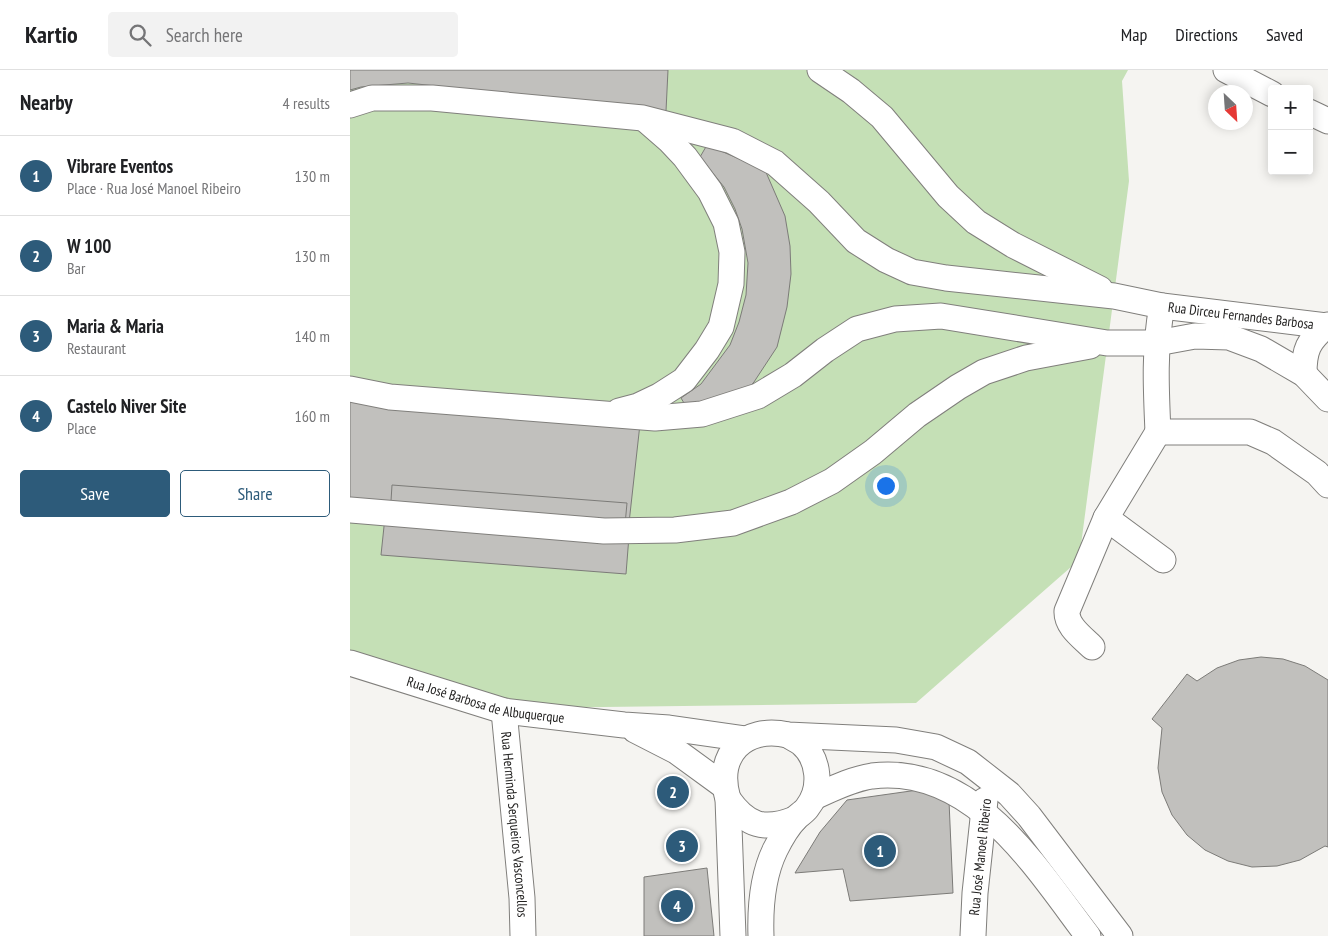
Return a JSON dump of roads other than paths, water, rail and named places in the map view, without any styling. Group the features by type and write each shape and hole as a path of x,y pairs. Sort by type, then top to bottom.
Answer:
{"street":[{"path":"820,70 851,91 882,117 948,196 976,222 1013,245 1114,296"},
{"path":"1226,70 1268,92"},
{"path":"350,105 372,98 432,98 643,118 732,141 775,163 819,202 856,242 886,260 912,272 946,278 1114,296 1162,306"},
{"path":"1313,114 1328,121"},
{"path":"609,413 638,406 659,396 684,380 707,350 721,326 731,284 732,252 726,223 710,191 680,152 643,118"},
{"name":"Rua Dirceu Fernandes Barbosa","path":"1156,354 1162,306 1328,326"},
{"path":"350,389 390,397 655,418 702,414 758,396 793,375 825,350 857,329 895,319 941,316 1107,343 1156,354 1158,432 1106,518 1067,611 1070,624 1092,646"},
{"name":"Rua Dirceu Fernandes Barbosa","path":"1304,374 1304,360 1307,347 1313,337 1328,326"},
{"name":"Rua Dirceu Fernandes Barbosa","path":"1156,354 1195,336 1229,337 1261,349 1304,374 1328,399"},
{"path":"350,510 604,531 675,530 733,523 791,502 832,480 873,452 917,415 984,372 1026,358 1107,343"},
{"path":"1158,432 1250,432 1273,442 1317,473 1328,485"},
{"path":"1106,518 1163,560"},
{"name":"Rua José Barbosa de Albuquerque","path":"350,663 504,711 624,725 669,728 746,739"},
{"name":"Rua Herminda Serqueiros Vasconcellos","path":"504,711 522,898 523,936"},
{"name":"Rua José Barbosa de Albuquerque","path":"624,725 676,751 726,792"},
{"path":"733,936 724,774 727,761 735,749 746,739 759,733 774,732 788,735 896,740 936,747 968,762 1009,794 1029,816 1115,934"},
{"path":"726,792 737,811 749,821 764,826 780,825 795,819 806,810 814,797 818,782 816,768 811,754 801,743 788,735"},
{"path":"814,797 844,784 870,776 896,775 930,781 958,794 1002,830 1030,861 1088,936"},
{"name":"Rua José Manoel Ribeiro","path":"973,936 975,893 988,777"},
{"path":"760,936 764,882 775,850 795,819"}],"place":[{"name":"W 100","path":"673,792"},
{"name":"Maria & Maria","path":"682,846"},
{"name":"Vibrare Eventos","path":"880,851"},
{"name":"Castelo Niver Site","path":"677,906"}]}
